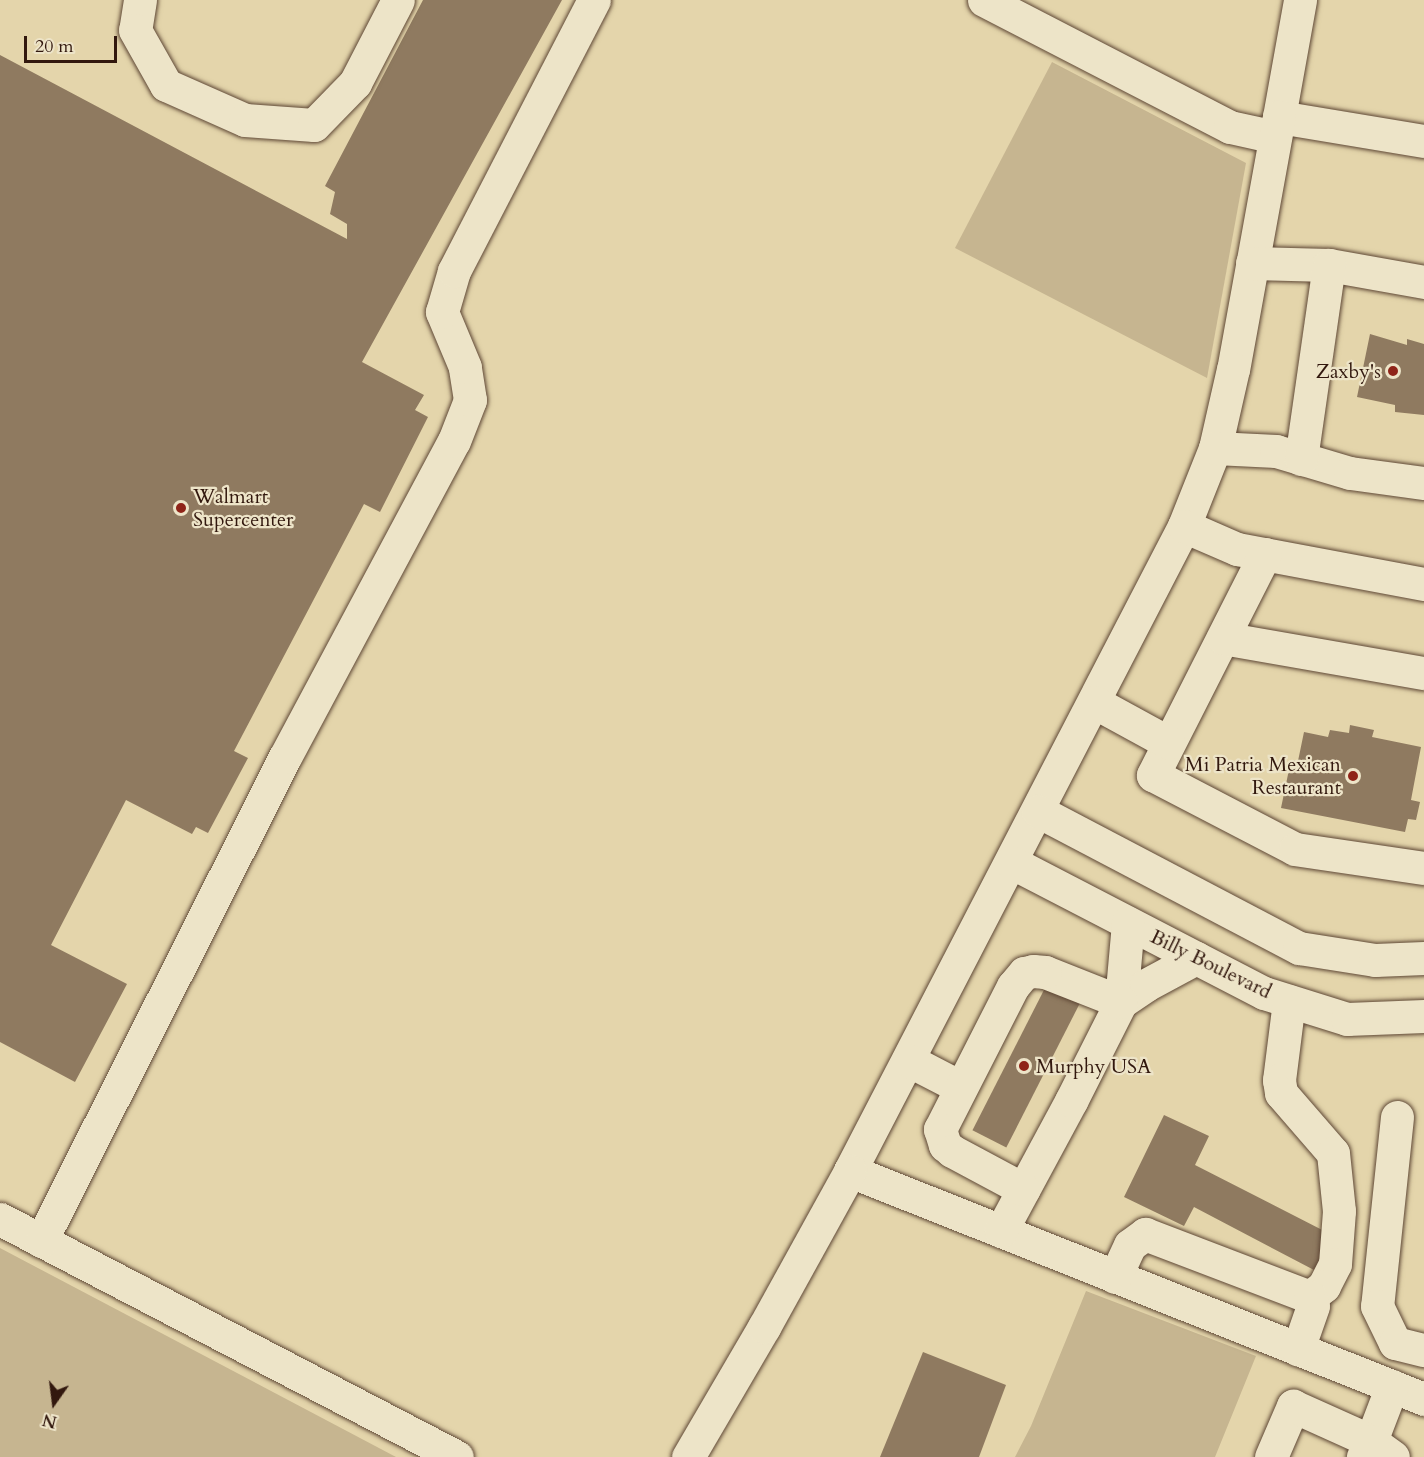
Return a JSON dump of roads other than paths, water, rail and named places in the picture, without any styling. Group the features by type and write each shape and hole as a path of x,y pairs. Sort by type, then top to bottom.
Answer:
{"street":[{"path":"140,0 135,30 166,85 245,120 314,125 355,84 398,0"},
{"path":"41,1241 285,757 454,441 470,400 465,367 442,312 454,271 594,0"},
{"path":"984,0 1230,127 1277,127 1424,141"},
{"path":"688,1457 760,1334 850,1171 1184,526 1215,448 1300,0"},
{"path":"1252,262 1329,265 1424,282"},
{"path":"1300,459 1329,265"},
{"path":"1215,448 1276,451 1350,473 1424,483"},
{"path":"1184,526 1236,549 1424,584"},
{"path":"1265,554 1153,775 1295,849 1424,868"},
{"path":"1223,638 1424,673"},
{"path":"1094,702 1169,743"},
{"path":"1038,811 1299,948 1375,960 1424,958"},
{"name":"Billy Boulevard","path":"1011,862 1264,993 1347,1019 1424,1016"},
{"path":"1001,1232 1121,1002 1128,923"},
{"path":"1121,1002 1146,985 1196,958"},
{"path":"1023,1189 945,1145 940,1129 960,1087 1013,986 1024,973 1045,972 1121,1002"},
{"path":"1289,1001 1279,1080 1281,1093 1333,1153 1339,1210 1335,1264 1324,1286 1310,1297"},
{"path":"908,1060 960,1087"},
{"path":"1397,1117 1377,1306 1395,1343 1424,1350"},
{"path":"850,1171 1424,1399"},
{"path":"0,1219 457,1457"},
{"path":"1115,1277 1130,1245 1146,1234 1310,1297 1314,1306 1298,1349"},
{"path":"1271,1457 1293,1406 1376,1452 1392,1386"}],"place":[{"name":"Zaxby's","path":"1393,371"},
{"name":"Walmart Supercenter","path":"181,508"},
{"name":"Mi Patria Mexican Restaurant","path":"1353,776"},
{"name":"Murphy USA","path":"1024,1066"}]}
